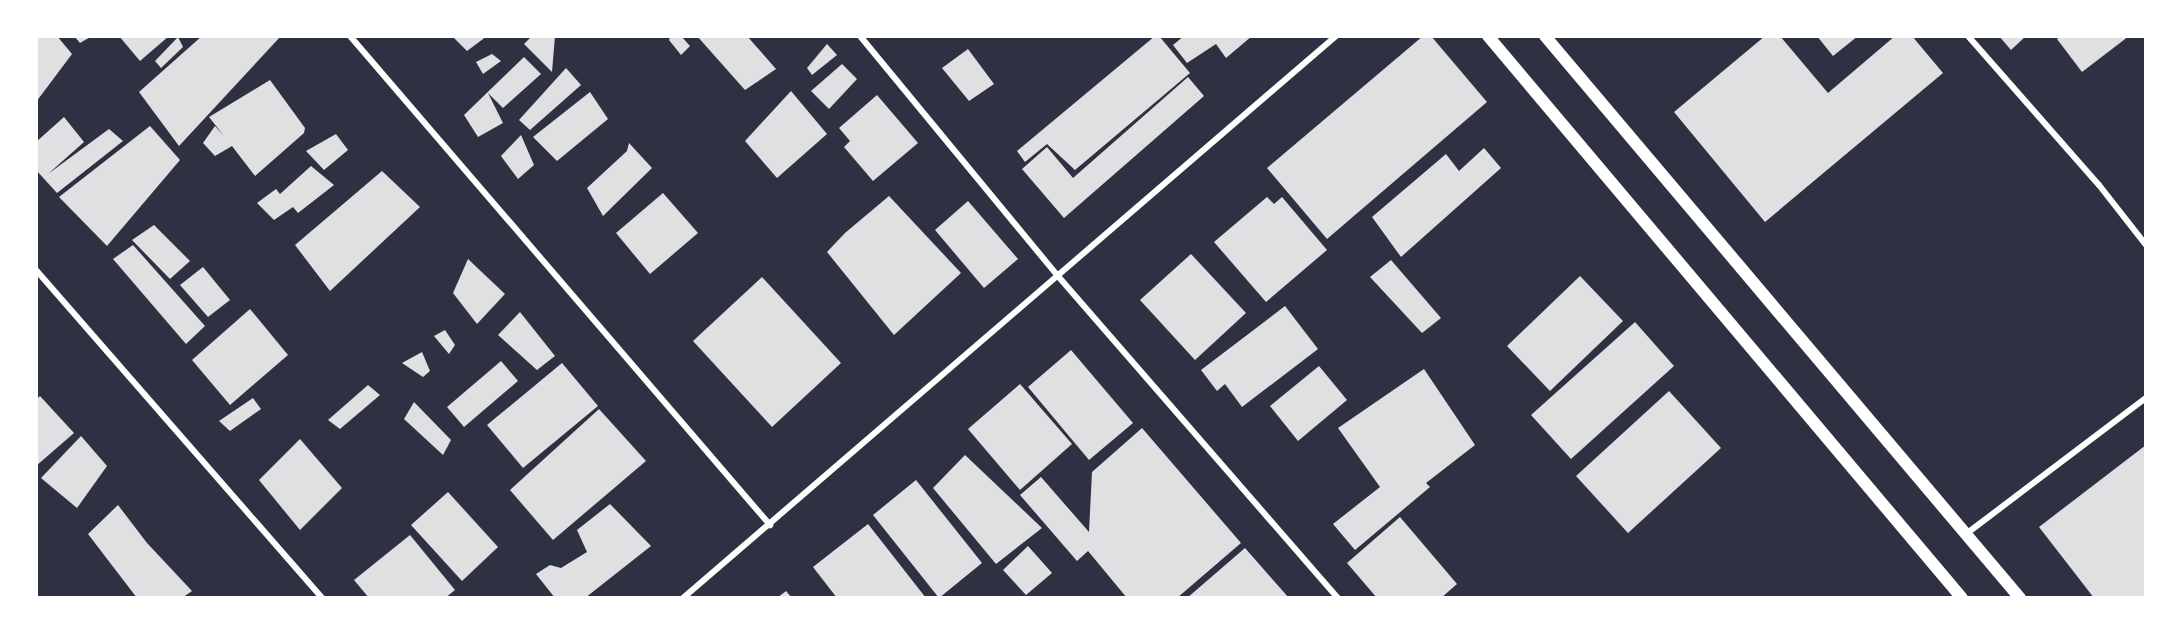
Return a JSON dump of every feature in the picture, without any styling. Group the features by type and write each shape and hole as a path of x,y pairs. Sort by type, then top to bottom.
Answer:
{"main road":[{"path":"1488,36 1962,598"},
{"path":"1545,36 2020,598"}],"street":[{"path":"351,36 770,525"},
{"path":"860,36 1058,275 1338,598"},
{"path":"683,598 1335,36"},
{"path":"1968,36 2098,185 2146,245"},
{"path":"36,270 322,598"},
{"path":"1966,534 2146,398"}],"building":[{"path":"36,36 57,36 72,54 36,102"},
{"path":"74,36 92,36 80,43"},
{"path":"119,36 169,36 140,61"},
{"path":"202,36 281,36 179,146 139,92"},
{"path":"452,36 487,36 467,51"},
{"path":"532,36 555,36 552,72 524,44"},
{"path":"671,36 681,36 690,46 681,55 669,40"},
{"path":"697,36 747,36 776,69 745,90"},
{"path":"1155,36 1159,36 1190,73 1075,170 1047,144 1025,162 1017,151"},
{"path":"1184,36 1252,36 1226,58 1216,44 1187,63 1173,45"},
{"path":"1423,36 1431,36 1487,102 1327,239 1267,168"},
{"path":"1765,36 1780,36 1828,93 1895,36 1912,36 1943,73 1765,222 1674,112"},
{"path":"1817,36 1858,36 1833,56"},
{"path":"1999,36 2026,36 2011,50"},
{"path":"2061,36 2129,36 2082,72 2057,39"},
{"path":"178,37 183,47 161,68 155,61"},
{"path":"827,44 837,55 812,75 807,68"},
{"path":"968,49 994,84 969,101 942,68"},
{"path":"492,54 501,61 483,74 476,62"},
{"path":"524,57 541,74 503,108 488,93 503,123 478,137 464,115"},
{"path":"842,64 857,79 829,109 811,91"},
{"path":"566,68 581,85 530,130 519,120"},
{"path":"1188,77 1204,96 1064,218 1022,169 1047,147 1073,178"},
{"path":"270,80 305,128 304,133 255,176 232,146 215,156 203,143 215,126 224,136 209,117"},
{"path":"791,91 827,134 777,178 745,141"},
{"path":"590,92 608,119 557,161 533,137"},
{"path":"877,95 918,143 873,181 844,147 850,141 839,128"},
{"path":"64,117 84,142 48,174 109,129 123,141 57,193 36,170 36,142"},
{"path":"150,126 180,160 107,246 59,197"},
{"path":"336,134 348,150 324,170 306,151"},
{"path":"521,135 534,165 518,179 501,156"},
{"path":"629,143 652,168 603,216 587,188 627,151"},
{"path":"1484,148 1501,168 1401,257 1372,217 1446,154 1459,171"},
{"path":"311,166 334,185 298,213 293,207 274,220 257,203 276,189 280,194"},
{"path":"382,171 420,207 330,291 295,245"},
{"path":"663,193 698,233 650,274 616,233"},
{"path":"889,196 961,273 894,335 827,252 845,233"},
{"path":"1267,197 1274,204 1282,197 1327,250 1266,302 1214,242"},
{"path":"968,201 1018,259 984,288 935,230"},
{"path":"154,225 190,261 170,279 132,240"},
{"path":"133,245 205,326 186,344 113,259"},
{"path":"1191,254 1246,313 1195,360 1140,300"},
{"path":"468,259 505,294 477,324 453,293"},
{"path":"1391,260 1441,318 1422,333 1370,277"},
{"path":"203,267 230,300 208,317 180,285"},
{"path":"1580,276 1623,321 1550,391 1507,346"},
{"path":"762,277 841,363 772,427 693,341"},
{"path":"1285,306 1318,349 1242,407 1225,384 1217,391 1201,370"},
{"path":"250,309 288,355 230,405 192,360"},
{"path":"520,312 555,356 537,370 498,335"},
{"path":"1635,322 1674,366 1571,459 1531,415"},
{"path":"445,330 455,345 449,354 434,336"},
{"path":"1071,350 1133,423 1089,460 1028,387"},
{"path":"422,352 430,371 423,377 402,363"},
{"path":"501,361 518,381 464,427 447,407"},
{"path":"562,363 598,406 523,468 487,425"},
{"path":"1319,366 1347,400 1298,441 1270,406"},
{"path":"1424,369 1475,445 1426,483 1430,487 1355,550 1333,524 1380,487 1338,428"},
{"path":"1020,384 1072,444 1020,490 968,429"},
{"path":"368,385 380,395 340,429 328,420"},
{"path":"1669,391 1721,448 1628,533 1576,476"},
{"path":"40,396 74,433 36,466 36,400"},
{"path":"253,398 261,409 230,431 219,421"},
{"path":"414,402 451,440 443,455 404,419"},
{"path":"599,409 646,461 553,540 510,490"},
{"path":"1142,428 1241,543 1177,598 1127,598 1088,551 1077,561 1020,495 1041,477 1089,532 1092,472"},
{"path":"81,436 107,466 77,508 41,478"},
{"path":"300,439 342,488 300,530 259,480"},
{"path":"2146,445 2146,598 2094,598 2039,527"},
{"path":"965,455 1042,528 996,564 933,488"},
{"path":"916,480 982,563 939,598 873,515"},
{"path":"448,492 498,547 462,581 411,525"},
{"path":"610,504 651,546 585,598 555,598 536,574 550,565 561,568 587,552 577,530"},
{"path":"118,505 147,543 192,591 182,598 137,598 88,534"},
{"path":"1400,517 1457,584 1441,598 1377,598 1347,563"},
{"path":"868,524 926,598 837,598 813,567"},
{"path":"410,535 455,590 445,598 369,598 354,580"},
{"path":"1028,546 1052,573 1026,595 1003,570"},
{"path":"1245,548 1289,598 1187,598"},
{"path":"786,591 792,598 777,598"}]}
